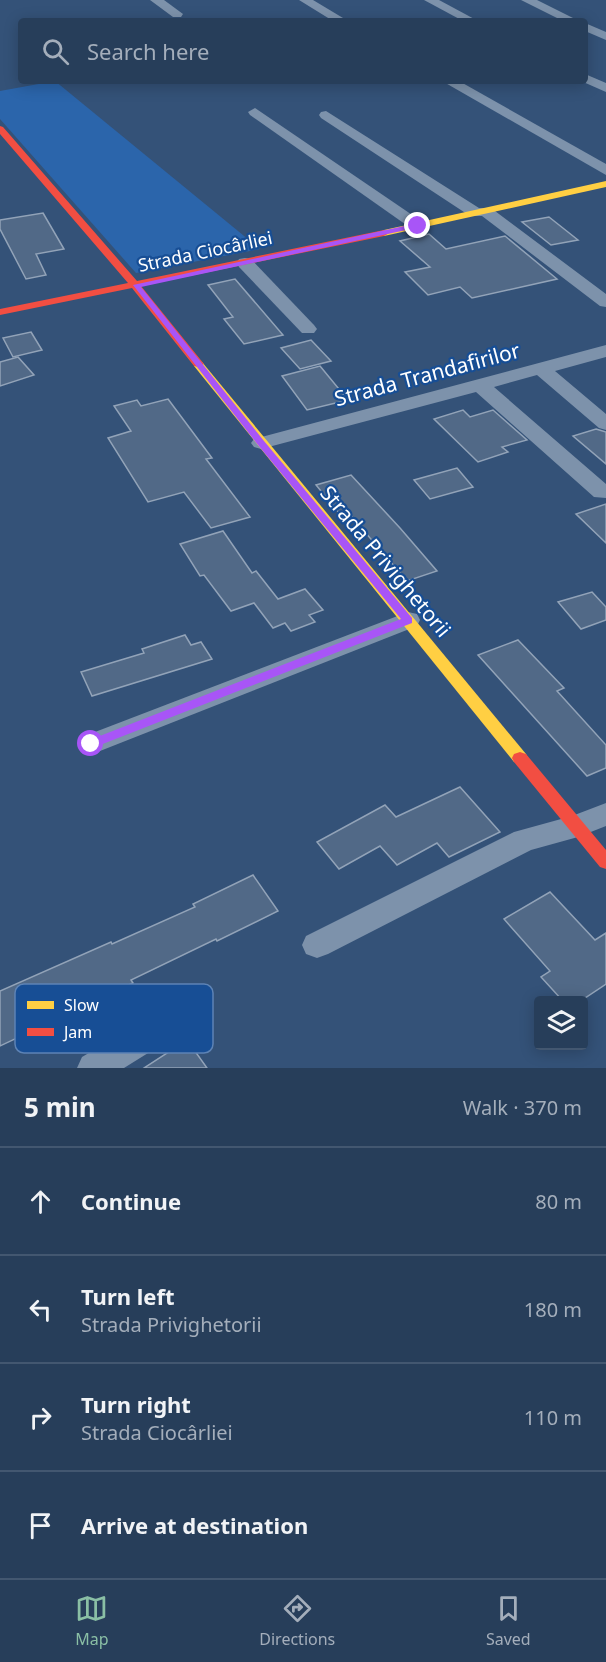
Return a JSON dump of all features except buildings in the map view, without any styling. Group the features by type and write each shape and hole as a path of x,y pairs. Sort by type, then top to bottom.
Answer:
{"street":[{"path":"156,0 177,14"},
{"path":"305,0 337,18"},
{"path":"430,0 466,18"},
{"path":"527,0 566,18"},
{"path":"588,28 606,36"},
{"path":"588,79 606,88"},
{"path":"453,84 606,170"},
{"path":"255,112 418,226"},
{"path":"326,115 480,212 606,302"},
{"name":"Strada Privighetorii","path":"0,129 136,285 261,443 579,826 606,862"},
{"name":"Strada Ciocârliei","path":"0,312 244,263 606,184"},
{"path":"244,263 308,329"},
{"name":"Strada Trandafirilor","path":"261,443 606,351"},
{"path":"540,368 606,424"},
{"path":"480,385 602,492"},
{"path":"91,744 408,620"},
{"path":"317,945 524,840 579,826 606,814"},
{"path":"94,1068 119,1053"}],"shaded area":[{"path":"38,84 59,84 260,249 136,273 0,119 0,91"}],"traffic: slow":[{"path":"384,233 606,184"},
{"path":"198,364 520,758"}],"traffic: jam":[{"path":"0,129 136,286 198,364"},
{"path":"0,312 384,233"},
{"path":"520,758 606,862"}],"route":[{"path":"91,744 408,620 261,443 136,285 418,226"}]}
